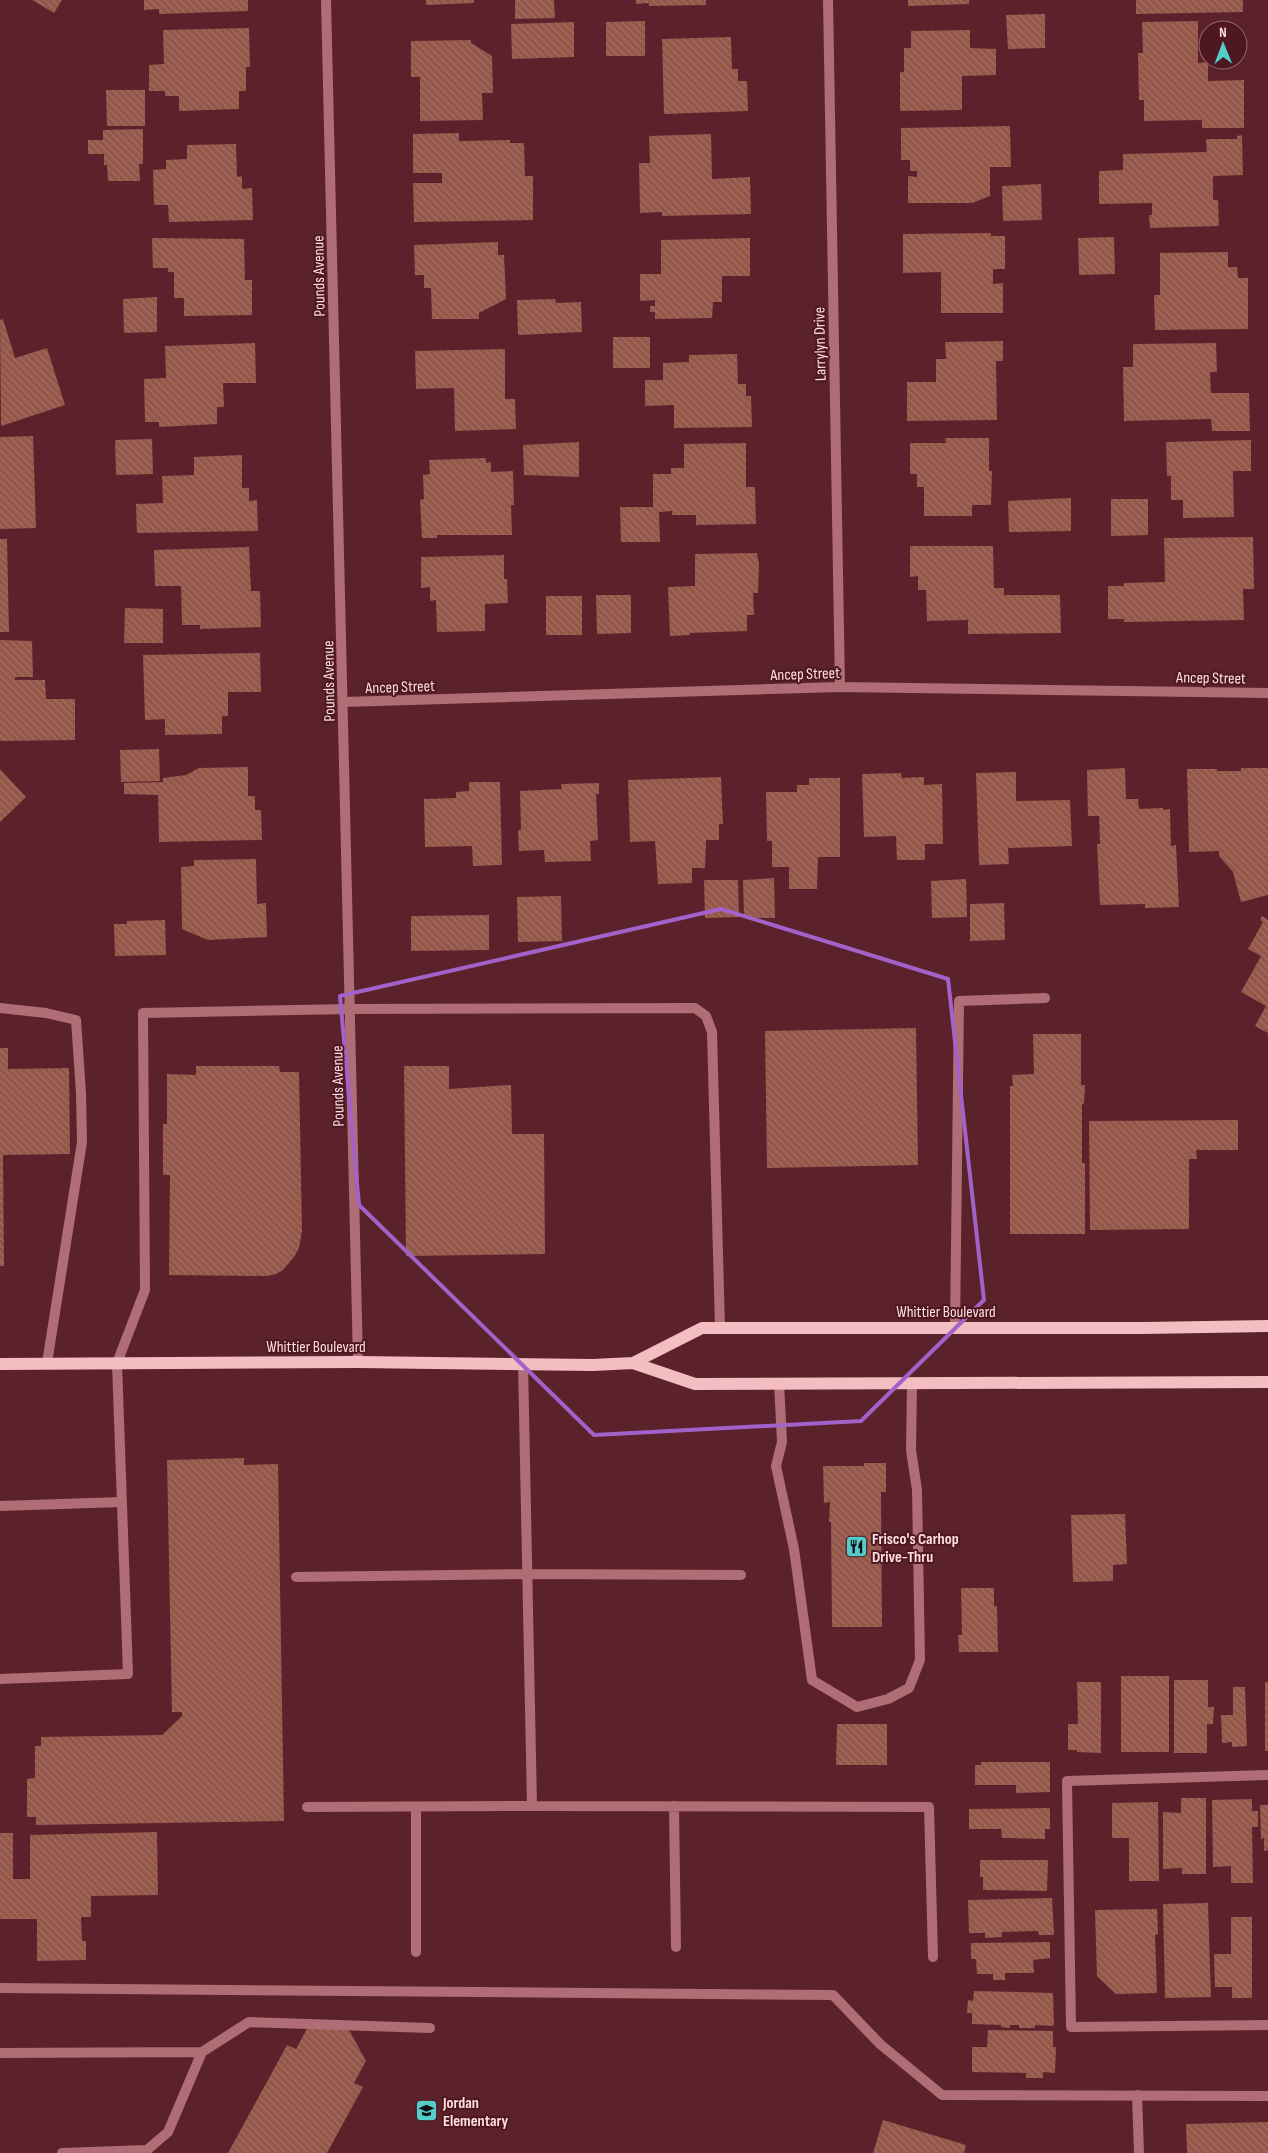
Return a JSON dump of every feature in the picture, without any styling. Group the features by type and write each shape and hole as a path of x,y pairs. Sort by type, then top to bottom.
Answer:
{"main road":[{"name":"Whittier Boulevard","path":"633,1363 702,1328 1268,1326"},
{"name":"Whittier Boulevard","path":"0,1364 633,1363 695,1384 1268,1382"}],"street":[{"name":"Pounds Avenue","path":"326,0 344,702 358,1362"},
{"name":"Larrylyn Drive","path":"828,0 840,687"},
{"name":"Ancep Street","path":"344,702 840,687 1268,692"},
{"path":"955,1328 959,1001 1045,998"},
{"path":"0,1008 46,1013 76,1020 81,1084 82,1142 47,1363"},
{"path":"0,1679 128,1674 117,1363 145,1290 143,1013 350,1009 695,1008 706,1016 712,1032 720,1328"},
{"path":"523,1364 532,1806"},
{"path":"779,1383 782,1442 776,1466 794,1549 812,1680 857,1707 888,1700 909,1688 920,1660 918,1490 911,1450 912,1383"},
{"path":"0,1506 122,1502"},
{"path":"296,1577 527,1574 741,1575"},
{"path":"1268,1775 1068,1781 1071,2027 1268,2025"},
{"path":"674,1806 676,1947"},
{"path":"307,1808 674,1806 929,1808 933,1957"},
{"path":"416,1807 416,1952"},
{"path":"0,1988 833,1995 880,2044 942,2095 1268,2096"},
{"path":"0,2053 202,2052 249,2022 430,2028"},
{"path":"62,2153 147,2150 168,2132 202,2052"},
{"path":"1137,2095 1139,2153"}],"highlighted area":[{"path":"721,909 948,979 984,1300 861,1421 594,1435 359,1205 340,996"}],"building":[{"path":"32,0 62,0 54,13"},
{"path":"144,0 248,0 248,11 159,14 159,9 144,10"},
{"path":"426,0 474,0 474,3 426,5"},
{"path":"515,0 554,0 555,18 515,19"},
{"path":"636,0 706,0 706,5 649,6 649,3 636,4"},
{"path":"908,0 969,0 969,4 908,6"},
{"path":"1136,0 1243,0 1243,12 1136,14"},
{"path":"1045,14 1045,48 1008,49 1006,15"},
{"path":"645,21 645,56 606,56 606,22"},
{"path":"1198,21 1198,70 1208,70 1208,81 1244,80 1244,128 1202,128 1202,120 1144,121 1144,100 1139,100 1138,53 1143,53 1142,22"},
{"path":"574,22 574,57 512,59 511,24"},
{"path":"249,28 250,67 246,67 246,91 239,91 239,109 179,111 179,96 165,96 165,91 149,91 149,65 164,64 163,30"},
{"path":"970,30 970,48 996,49 996,75 962,76 962,110 900,111 900,72 904,72 904,48 911,48 911,31"},
{"path":"731,37 732,69 738,69 738,81 747,81 748,111 664,114 662,39"},
{"path":"471,40 471,43 492,56 493,93 482,93 483,120 420,121 420,77 411,77 411,41"},
{"path":"106,90 145,90 145,126 107,126"},
{"path":"1010,126 1011,167 990,167 990,196 972,203 908,203 908,176 917,177 917,171 910,171 910,160 901,160 901,128"},
{"path":"143,129 143,164 139,164 140,181 108,181 107,165 104,165 104,154 88,154 88,140 103,140 103,130"},
{"path":"459,133 459,141 510,140 510,143 524,143 525,176 533,176 533,220 414,222 413,183 442,183 442,173 413,173 413,134"},
{"path":"711,134 712,179 750,177 751,214 662,216 662,212 640,213 639,163 650,163 649,136"},
{"path":"1242,135 1243,175 1213,176 1213,200 1218,200 1219,226 1150,228 1149,215 1152,215 1152,203 1099,204 1099,171 1123,170 1123,154 1207,152 1206,139 1237,139 1237,136"},
{"path":"236,144 237,177 242,176 242,189 252,188 253,220 169,222 168,205 154,205 153,170 166,169 166,160 187,159 187,145"},
{"path":"1041,184 1042,220 1003,221 1002,186"},
{"path":"991,233 991,236 1005,236 1005,269 993,269 993,284 1003,283 1003,313 941,313 941,272 903,273 903,234"},
{"path":"1114,237 1115,274 1079,275 1078,238"},
{"path":"152,238 244,239 245,280 252,280 252,315 184,316 184,298 174,298 174,272 168,272 168,268 153,268"},
{"path":"750,238 750,276 722,276 722,302 713,302 712,318 655,319 655,312 650,312 650,306 655,306 655,300 640,301 640,274 661,274 661,240"},
{"path":"498,242 498,255 504,255 506,299 479,313 479,319 432,319 431,288 424,288 424,275 415,275 414,245"},
{"path":"1228,252 1228,267 1237,267 1238,278 1248,278 1248,329 1155,330 1154,295 1160,295 1160,253"},
{"path":"157,297 157,332 124,333 123,299"},
{"path":"555,299 556,303 581,302 582,332 518,335 517,300"},
{"path":"3,319 15,358 47,348 65,405 1,426 0,320"},
{"path":"613,337 650,337 650,368 613,368"},
{"path":"1003,341 1003,361 996,361 997,420 907,421 907,382 936,382 936,359 946,359 945,342"},
{"path":"255,343 256,383 223,383 224,407 217,407 217,424 159,427 159,422 145,422 144,379 166,378 165,346"},
{"path":"1216,343 1217,372 1210,372 1211,393 1249,393 1250,431 1212,431 1211,419 1124,421 1123,367 1133,367 1133,344"},
{"path":"505,349 505,399 515,399 516,429 455,431 454,388 416,389 415,351"},
{"path":"737,354 738,384 746,384 746,396 751,396 752,427 674,428 674,405 645,406 645,380 663,380 663,363 689,362 689,355"},
{"path":"33,436 36,528 0,529 0,437"},
{"path":"945,438 989,438 989,471 992,471 991,505 972,505 972,516 924,516 924,487 917,487 917,474 910,474 910,443 946,443"},
{"path":"152,439 153,474 116,475 115,440"},
{"path":"1251,440 1251,471 1233,471 1234,517 1183,518 1183,500 1171,500 1171,476 1167,476 1166,442"},
{"path":"579,442 579,477 524,475 523,445"},
{"path":"746,443 746,487 755,487 756,524 696,525 696,515 672,515 672,511 659,512 660,542 621,542 620,507 653,507 653,474 671,474 671,468 684,468 684,444"},
{"path":"242,455 242,488 249,488 249,501 257,500 258,531 137,533 136,504 163,503 162,476 194,475 194,457"},
{"path":"486,458 486,463 491,462 491,472 513,471 514,505 511,505 512,535 437,535 437,538 422,538 420,500 424,499 423,475 430,474 429,460"},
{"path":"1071,498 1071,531 1009,532 1008,501"},
{"path":"1111,499 1148,499 1148,535 1111,536"},
{"path":"1253,537 1254,589 1243,589 1244,620 1124,622 1124,619 1108,619 1108,586 1124,586 1124,583 1165,582 1164,538"},
{"path":"0,539 7,539 9,632 0,632"},
{"path":"910,546 993,546 994,588 1004,588 1004,595 1060,595 1061,633 968,634 968,620 927,621 926,590 918,590 918,576 910,577"},
{"path":"249,547 251,591 260,591 261,627 200,629 200,625 182,625 181,586 155,586 154,550"},
{"path":"757,553 759,564 758,593 753,593 754,615 747,615 747,631 690,633 690,635 670,636 668,587 695,586 695,554"},
{"path":"504,555 504,579 507,579 508,603 485,604 485,631 437,632 436,600 430,601 430,587 421,588 421,557"},
{"path":"596,595 631,595 631,633 597,634"},
{"path":"546,596 582,596 582,635 546,635"},
{"path":"125,608 163,609 163,643 124,643"},
{"path":"0,640 32,641 33,677 15,677 15,680 45,680 46,699 75,699 75,740 0,741"},
{"path":"260,653 261,692 228,692 228,716 222,716 222,734 165,735 165,719 145,720 143,655"},
{"path":"159,749 160,781 121,782 120,750"},
{"path":"248,767 248,796 255,796 255,810 261,810 262,840 159,842 158,795 124,794 124,783 163,782 163,778 186,775 199,768"},
{"path":"1125,768 1126,799 1138,799 1139,809 1170,809 1171,846 1176,845 1179,907 1145,908 1145,904 1100,905 1097,844 1100,844 1099,816 1088,816 1087,770"},
{"path":"1241,768 1268,768 1268,895 1241,902 1233,872 1219,856 1219,851 1189,852 1187,769 1241,771"},
{"path":"0,769 26,797 0,822"},
{"path":"1016,772 1016,801 1070,800 1072,846 1008,848 1009,864 979,865 976,773"},
{"path":"901,773 902,778 924,777 924,785 942,784 943,844 925,844 925,860 897,860 896,836 864,837 862,774"},
{"path":"721,777 723,824 719,824 719,840 706,840 705,868 692,868 692,883 658,884 655,841 630,842 628,780"},
{"path":"809,778 840,778 840,857 818,857 817,889 789,889 789,867 772,867 772,841 767,841 766,792 797,792 797,785 809,785"},
{"path":"469,782 500,782 502,865 473,866 472,846 425,847 424,799 456,798 456,792 469,791"},
{"path":"599,783 599,794 596,794 598,840 590,841 591,861 545,862 544,850 519,851 518,830 521,830 520,791 562,789 561,784"},
{"path":"256,859 257,904 266,903 267,937 208,940 182,929 181,867 194,866 194,860"},
{"path":"774,878 775,918 744,918 743,880"},
{"path":"966,879 967,917 932,918 931,881"},
{"path":"704,880 738,880 739,917 705,918"},
{"path":"561,896 562,941 518,942 517,897"},
{"path":"1004,903 1005,940 970,941 970,904"},
{"path":"489,915 489,950 411,951 411,916"},
{"path":"1262,916 1268,920 1268,1033 1255,1026 1266,1006 1241,992 1261,956 1248,949 1263,922 1260,920"},
{"path":"165,920 166,955 115,956 114,924 127,924 127,921"},
{"path":"916,1028 918,1165 767,1168 765,1031"},
{"path":"1033,1034 1081,1034 1081,1085 1085,1085 1084,1104 1082,1104 1082,1163 1085,1163 1085,1234 1010,1234 1010,1086 1013,1086 1012,1075 1034,1074"},
{"path":"0,1048 8,1048 8,1069 69,1068 70,1154 3,1155 4,1266 0,1266"},
{"path":"196,1066 279,1066 280,1072 299,1072 302,1231 299,1248 294,1257 283,1270 276,1274 267,1276 169,1275 170,1175 163,1175 163,1124 167,1124 167,1074 196,1075"},
{"path":"404,1066 449,1066 449,1089 511,1085 512,1134 544,1134 545,1254 406,1256"},
{"path":"1238,1120 1238,1150 1196,1150 1197,1159 1189,1159 1189,1229 1090,1230 1089,1121"},
{"path":"244,1458 244,1465 278,1464 284,1821 36,1825 36,1817 27,1817 27,1779 35,1778 35,1746 41,1746 41,1737 162,1735 182,1716 182,1712 172,1712 167,1460"},
{"name":"Frisco's Carhop Drive-Thru","path":"864,1463 886,1463 886,1492 881,1492 882,1627 832,1627 830,1502 824,1503 823,1466 864,1466"},
{"path":"1125,1514 1127,1564 1113,1565 1113,1581 1073,1582 1071,1515"},
{"path":"961,1588 994,1588 994,1606 997,1606 998,1652 959,1652 958,1635 962,1635"},
{"path":"1121,1676 1169,1676 1169,1752 1121,1752"},
{"path":"1174,1680 1208,1680 1208,1707 1214,1707 1213,1724 1207,1724 1207,1753 1174,1753"},
{"path":"1077,1682 1101,1682 1101,1753 1068,1750 1068,1724 1078,1724"},
{"path":"1265,1682 1268,1682 1268,1751 1265,1751"},
{"path":"1233,1687 1245,1687 1247,1746 1232,1747 1232,1742 1222,1743 1221,1715 1233,1715"},
{"path":"837,1724 887,1724 887,1765 836,1765"},
{"path":"981,1762 1050,1762 1050,1792 1016,1793 1016,1785 975,1785 975,1765 981,1765"},
{"path":"1181,1798 1206,1798 1206,1874 1182,1874 1182,1868 1163,1869 1163,1812 1181,1813"},
{"path":"1252,1799 1252,1811 1258,1811 1258,1827 1252,1827 1253,1883 1231,1883 1231,1866 1213,1867 1212,1800"},
{"path":"1158,1802 1159,1881 1129,1881 1129,1838 1112,1838 1112,1803"},
{"path":"1260,1805 1268,1805 1268,1850 1264,1851 1264,1838 1261,1839"},
{"path":"1050,1808 1050,1829 1045,1829 1045,1839 1002,1838 1001,1829 969,1829 969,1809"},
{"path":"157,1832 158,1895 91,1896 91,1917 81,1917 82,1941 86,1941 86,1960 37,1961 37,1919 0,1919 0,1833 13,1833 13,1879 30,1879 30,1835"},
{"path":"980,1860 1048,1860 1047,1891 983,1890 983,1877 980,1877"},
{"path":"1052,1898 1054,1935 1039,1935 1038,1931 1002,1932 1002,1937 985,1938 985,1933 969,1933 968,1900"},
{"path":"1208,1903 1211,1997 1165,1998 1163,1904"},
{"path":"1157,1909 1158,1934 1155,1935 1157,1993 1116,1994 1097,1976 1095,1910"},
{"path":"1231,1917 1252,1917 1252,1998 1232,1998 1232,1987 1215,1987 1214,1954 1231,1954"},
{"path":"1050,1942 1050,1958 1033,1960 1034,1973 1005,1973 1005,1980 993,1980 993,1974 977,1974 976,1959 971,1959 971,1943"},
{"path":"974,1991 1053,1993 1054,2026 1035,2025 1035,2028 1019,2028 1019,2025 1010,2025 1010,2028 1001,2027 1001,2025 972,2024 972,2013 967,2013 968,2000 973,2001"},
{"path":"348,2028 366,2061 354,2083 363,2087 327,2153 228,2153 287,2045 296,2049 307,2029"},
{"path":"988,2030 1053,2031 1053,2047 1056,2047 1055,2073 1043,2072 1043,2078 1026,2078 1026,2073 972,2072 972,2047 987,2047"},
{"path":"883,2120 966,2145 964,2153 873,2153"},
{"path":"1268,2122 1268,2153 1187,2153 1186,2124"}],"place":[{"name":"Frisco's Carhop Drive-Thru","path":"856,1547"},
{"name":"Jordan Elementary","path":"427,2111"}]}
